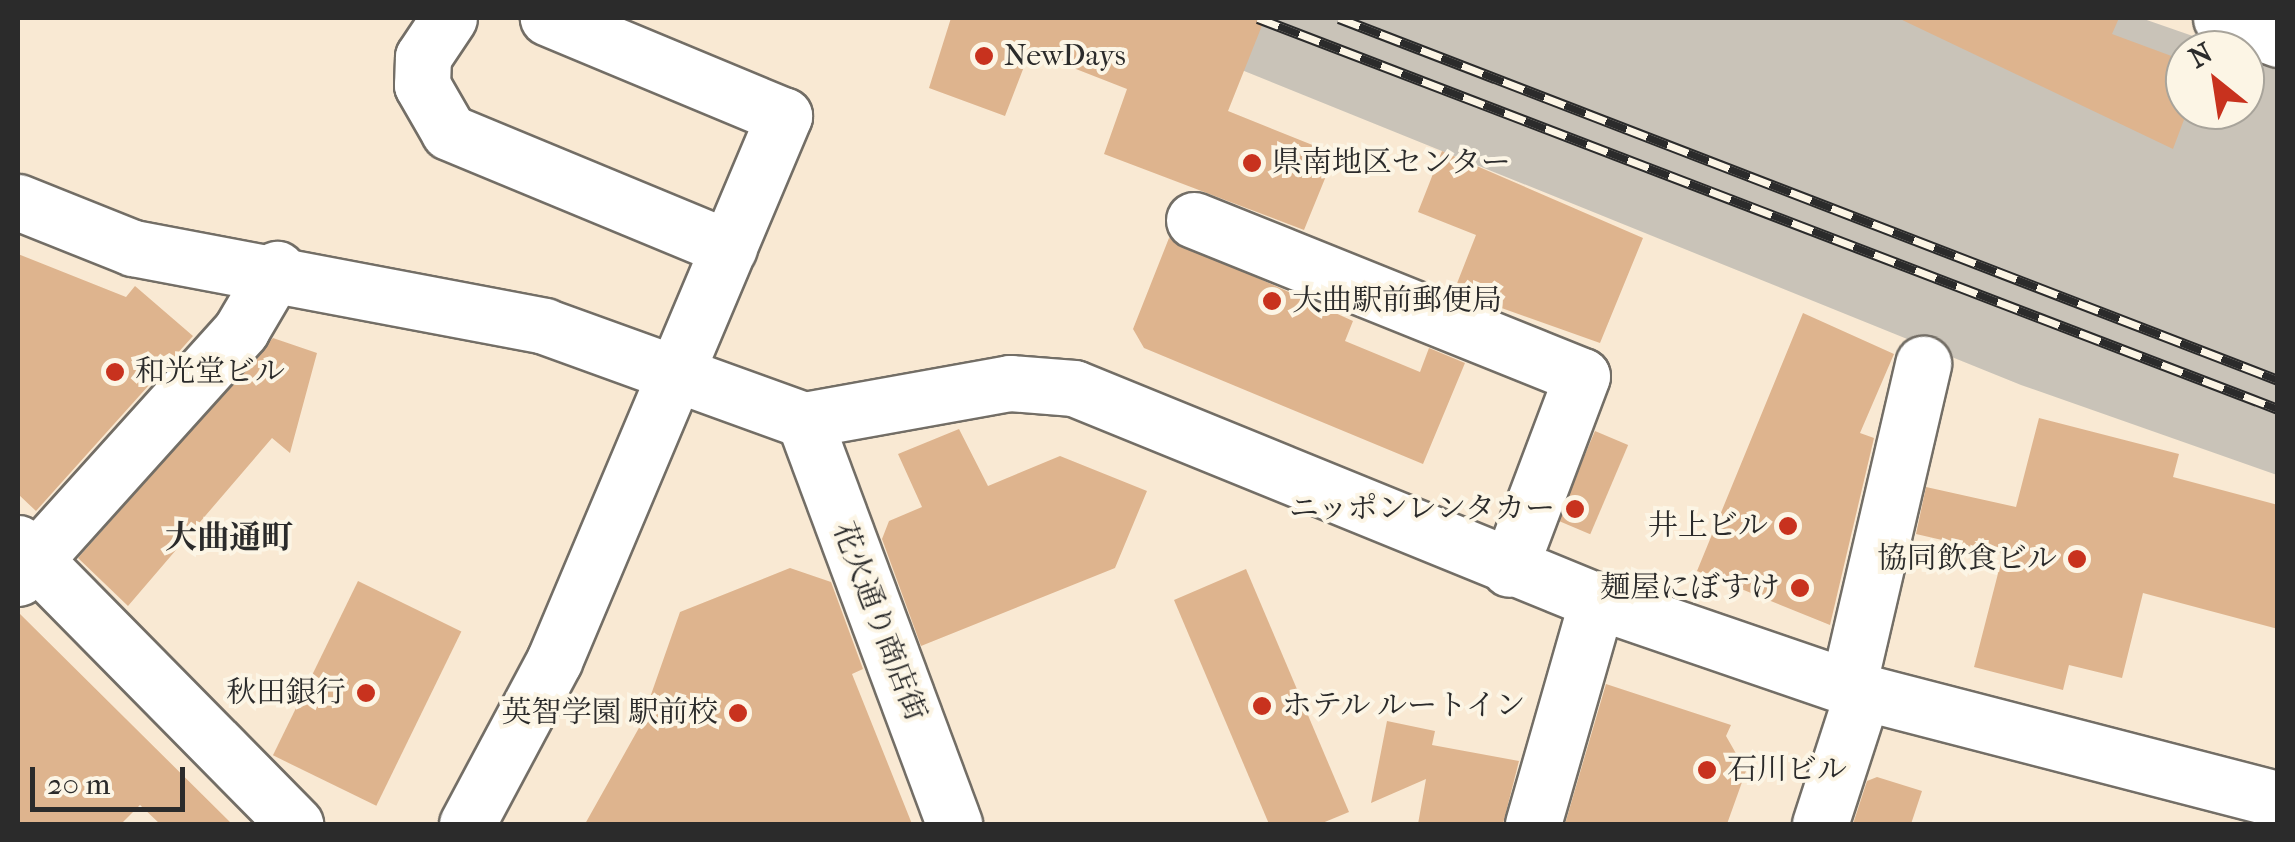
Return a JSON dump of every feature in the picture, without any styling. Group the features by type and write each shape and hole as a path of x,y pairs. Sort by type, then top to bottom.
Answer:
{"street":[{"path":"448,18 424,57 422,85 449,132 728,248"},
{"path":"466,824 554,662 674,368 784,116 548,18"},
{"path":"2221,18 2278,39"},
{"path":"18,202 133,248 277,270 544,326 674,368 804,420 1010,382 1074,388 1597,602 1855,689 2278,798"},
{"path":"1194,220 1582,376 1509,569"},
{"path":"277,270 241,330 23,560 295,824"},
{"path":"1820,824 1855,689 1923,364"},
{"name":"花火通り商店街","path":"804,420 954,824"},
{"path":"1533,824 1597,602"}],"shaded area":[{"path":"1113,18 2141,18 2176,30 2165,30 2165,130 2265,130 2265,62 2277,66 2277,475 2021,385"}],"building":[{"path":"951,18 1265,18 1228,111 1335,154 1304,230 1104,154 1127,89 1030,51 1005,116 929,88"},
{"path":"1898,18 2119,18 2112,34 2165,54 2165,130 2180,130 2173,149"},
{"path":"1442,151 1643,238 1600,343 1454,291 1476,235 1418,212"},
{"path":"1169,238 1353,321 1345,341 1420,372 1429,348 1465,363 1423,464 1144,348 1133,329"},
{"path":"18,254 126,297 135,286 193,336 36,511 18,494"},
{"name":"井上ビル","path":"1803,313 1894,354 1860,433 1874,438 1830,625 1697,571"},
{"path":"273,338 317,353 290,453 272,438 128,606 78,558"},
{"name":"協同飲食ビル","path":"2039,418 2179,454 2173,477 2278,505 2278,629 2143,593 2122,678 2069,665 2063,690 1974,667 2003,554 1916,534 1926,487 2016,507"},
{"path":"959,429 988,486 1060,456 1147,491 1115,568 921,646 882,539 889,521 922,507 898,454"},
{"path":"1595,431 1628,445 1590,534 1557,520"},
{"path":"790,568 831,582 863,669 852,674 912,824 585,824 640,726 680,612"},
{"name":"ホテル ルートイン","path":"1246,569 1349,812 1320,824 1269,824 1174,600"},
{"name":"秋田銀行","path":"358,581 461,631 376,806 273,755"},
{"path":"18,612 232,824 160,824 140,805 121,824 18,824"},
{"path":"1606,684 1731,725 1726,736 1746,771 1727,824 1565,824"},
{"path":"1387,721 1435,731 1432,745 1519,761 1503,824 1418,824 1426,779 1371,803"},
{"path":"1877,777 1922,791 1911,824 1853,824 1867,781"}],"railway":[{"path":"1258,18 2278,409"},
{"path":"1339,18 2278,380"}],"place":[{"name":"NewDays","path":"984,56"},
{"name":"県南地区センター","path":"1252,163"},
{"name":"大曲駅前郵便局","path":"1272,301"},
{"name":"和光堂ビル","path":"115,372"},
{"name":"ニッポンレンタカー","path":"1575,509"},
{"name":"井上ビル","path":"1788,526"},
{"name":"協同飲食ビル","path":"2077,559"},
{"name":"麺屋にぼすけ","path":"1800,588"},
{"name":"秋田銀行","path":"366,693"},
{"name":"ホテル ルートイン","path":"1262,706"},
{"name":"英智学園 駅前校","path":"738,713"},
{"name":"石川ビル","path":"1707,770"}],"district":[{"name":"大曲通町","path":"229,538"}]}
